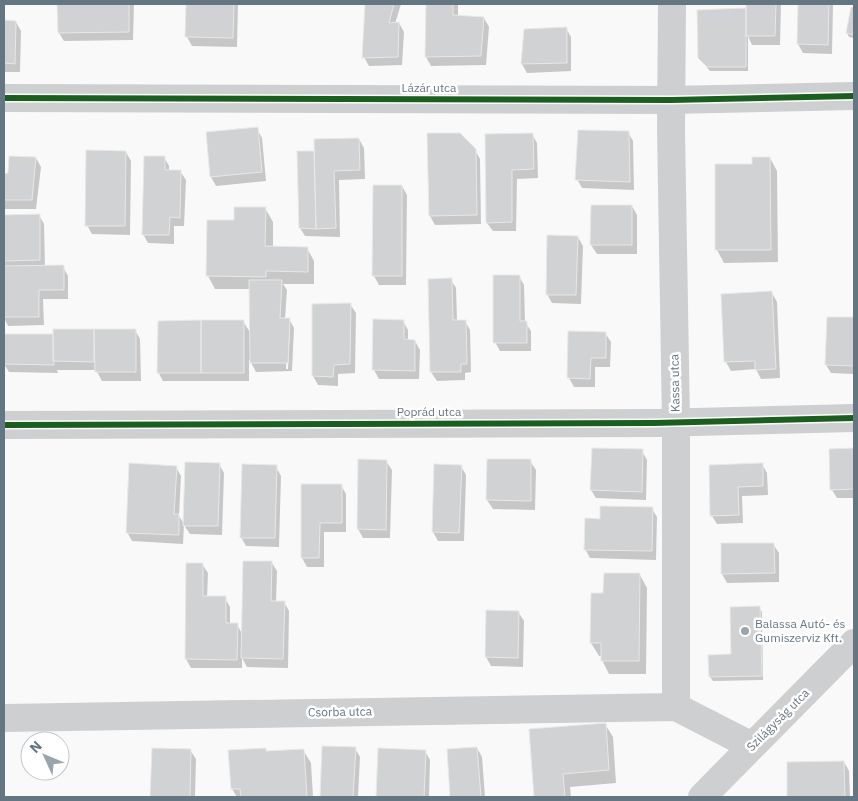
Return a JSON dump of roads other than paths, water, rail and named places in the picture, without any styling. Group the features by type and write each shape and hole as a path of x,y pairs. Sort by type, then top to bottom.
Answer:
{"street":[{"name":"Kassa utca","path":"672,4 671,100 676,423 676,707"},
{"name":"Lázár utca","path":"4,98 671,100 854,96"},
{"name":"Poprád utca","path":"4,425 676,423 854,418"},
{"name":"Szilágyság utca","path":"702,797 854,643"},
{"name":"Csorba utca","path":"4,718 676,707"},
{"path":"676,707 752,746"}],"place":[{"name":"Balassa Autó- és Gumiszerviz Kft.","path":"745,631"}]}
